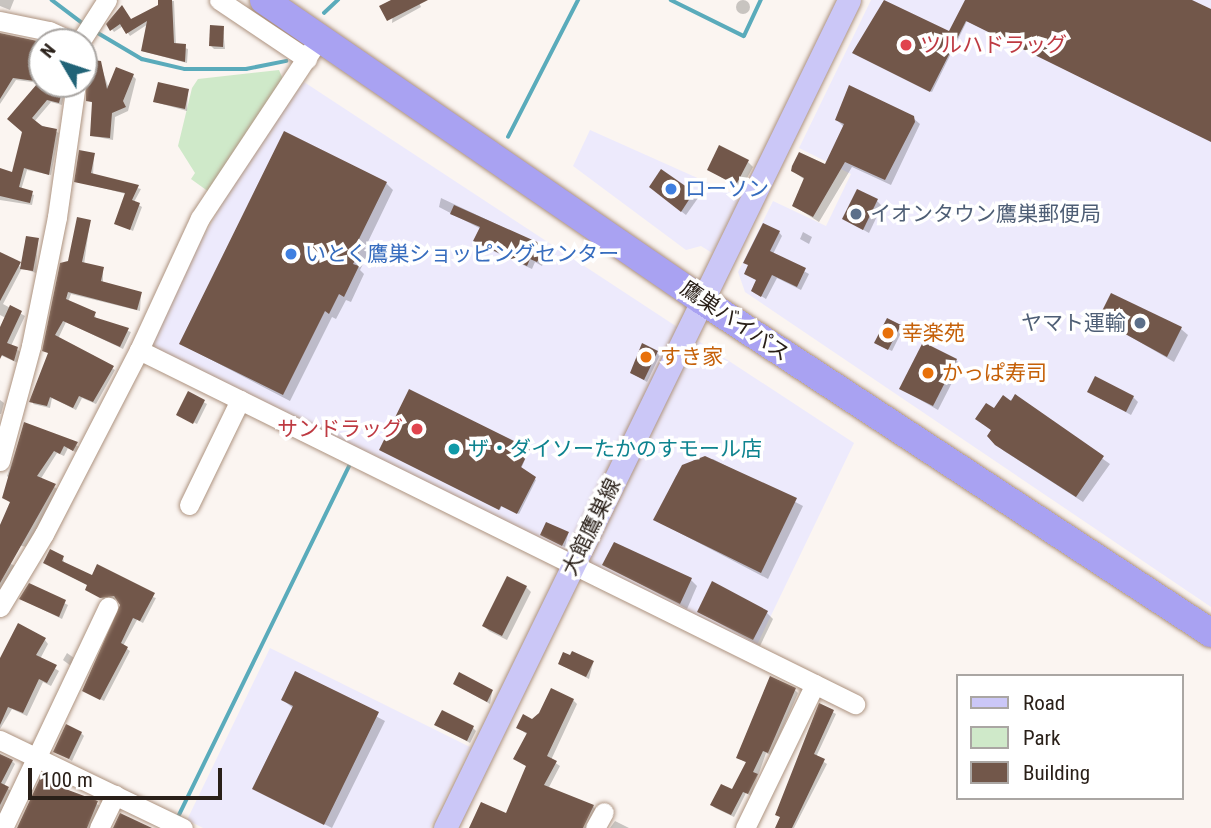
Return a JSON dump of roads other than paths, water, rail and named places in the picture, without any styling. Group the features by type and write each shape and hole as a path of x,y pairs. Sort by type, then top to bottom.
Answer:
{"highway":[{"name":"鷹巣バイパス","path":"264,0 313,49 1211,633"}],"main road":[{"name":"大館鷹巣線","path":"444,828 849,0"}],"street":[{"path":"89,28 107,0"},
{"path":"0,607 44,534 139,350 200,218 313,49 219,0"},
{"path":"0,21 34,28"},
{"path":"0,461 33,333 69,150 75,98"},
{"path":"139,350 855,704"},
{"path":"189,505 240,400"},
{"path":"3,828 108,607"},
{"path":"745,828 815,684"},
{"path":"0,740 177,825"},
{"path":"99,828 115,795"}],"waterway":[{"path":"52,0 84,24"},
{"path":"324,13 338,0"},
{"path":"508,137 578,0"},
{"path":"671,0 744,36 761,0"},
{"path":"98,33 142,59 185,69 246,69 286,61"},
{"path":"178,817 349,467"}],"place":[{"name":"ツルハドラッグ","path":"906,45"},
{"name":"ローソン","path":"671,189"},
{"name":"イオンタウン鷹巣郵便局","path":"856,214"},
{"name":"いとく鷹巣ショッピングセンター","path":"291,254"},
{"name":"ヤマト運輸","path":"1140,323"},
{"name":"幸楽苑","path":"888,333"},
{"name":"すき家","path":"646,357"},
{"name":"かっぱ寿司","path":"928,373"},
{"name":"サンドラッグ","path":"417,429"},
{"name":"ザ・ダイソーたかのすモール店","path":"454,449"}]}
